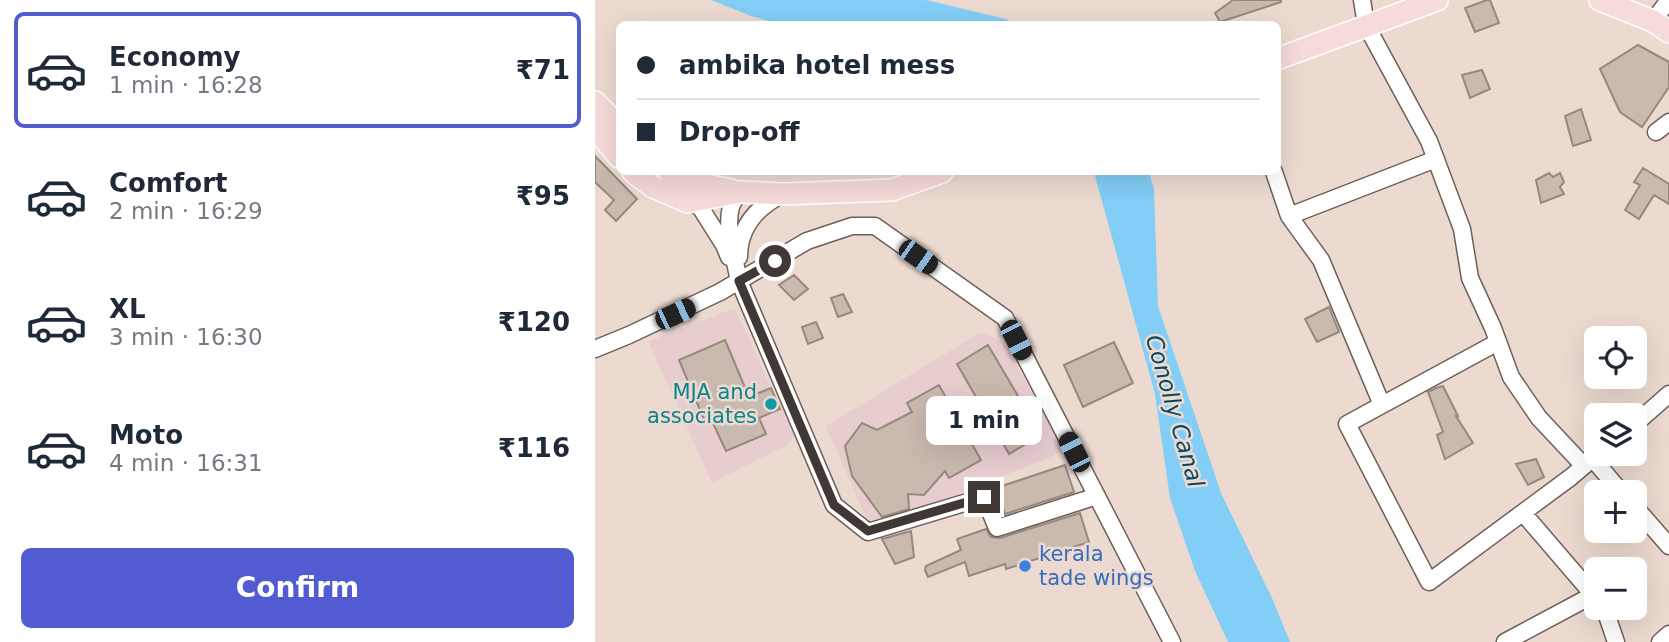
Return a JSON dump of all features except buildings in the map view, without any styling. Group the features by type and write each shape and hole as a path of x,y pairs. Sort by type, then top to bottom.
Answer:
{"main road":[{"path":"1281,57 1437,0"},
{"path":"1600,0 1661,27"},
{"path":"595,102 616,123"},
{"path":"595,128 616,154"},
{"path":"637,175 653,187 688,202 740,192"},
{"path":"673,175 678,179 740,192 784,194 892,190 934,175"}],"street":[{"path":"1362,0 1366,25 1429,141 1462,229 1470,278 1511,377 1539,418 1584,453"},
{"path":"1661,27 1669,0"},
{"path":"1656,132 1669,122"},
{"path":"1289,216 1436,159"},
{"path":"1275,175 1289,216 1321,260 1382,405"},
{"path":"739,281 729,218 732,205 740,192"},
{"path":"739,281 739,253 747,224 756,211 784,194"},
{"path":"688,202 700,207 724,245 834,505 868,531 984,497 997,528 1097,496"},
{"path":"595,349 709,298 807,241 852,226 875,226 1005,318 1172,642"},
{"path":"1498,342 1347,424 1429,582 1584,465"},
{"path":"1647,413 1669,394"},
{"path":"1598,466 1611,480"},
{"path":"1523,513 1584,584"},
{"path":"1647,521 1669,546"},
{"path":"1505,642 1584,606"},
{"path":"1607,620 1616,642"},
{"path":"1660,642 1669,634"}],"shaded area":[{"path":"735,308 767,379 796,434 786,446 712,483 648,341"},
{"path":"981,332 1004,342 1064,451 870,528 826,426"}],"water":[{"path":"711,0 926,0 1009,21 769,21"},
{"name":"Conolly Canal","path":"1095,175 1150,175 1154,189 1158,306 1221,493 1272,598 1290,642 1228,642 1195,571 1170,498 1155,394"}],"place":[{"name":"MJA and associates","path":"771,404"},
{"name":"kerala tade wings","path":"1025,566"}],"route":[{"path":"775,261 739,281 834,505 868,531 984,497"}]}
